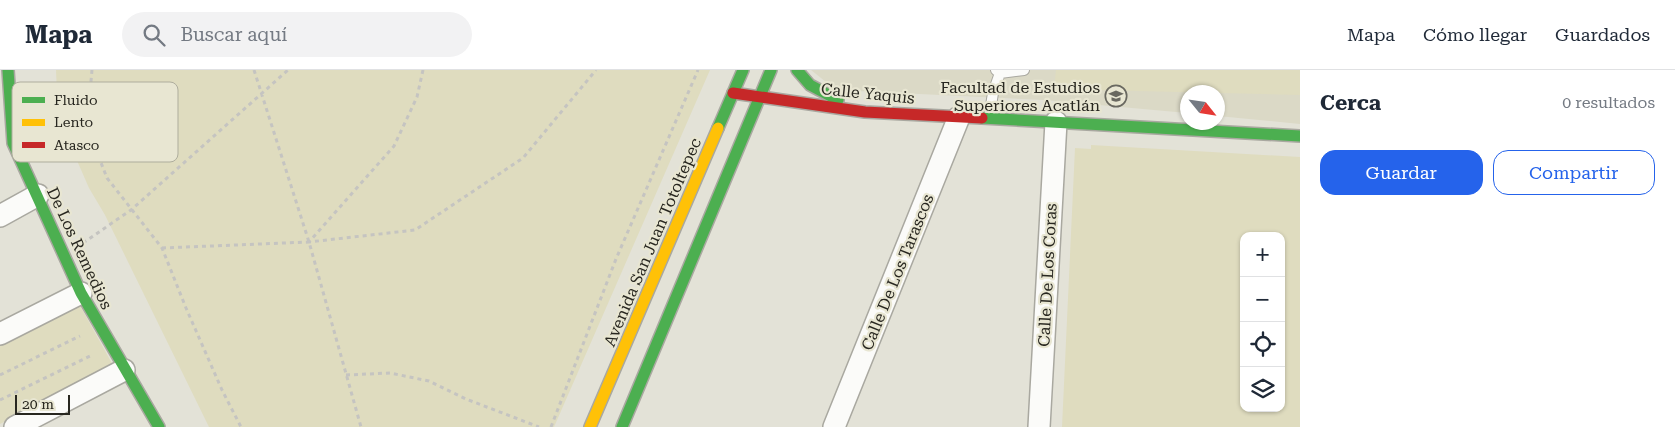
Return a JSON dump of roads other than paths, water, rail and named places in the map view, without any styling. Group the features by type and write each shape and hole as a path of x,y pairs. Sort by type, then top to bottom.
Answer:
{"main road":[{"name":"De Los Remedios","path":"8,70 12,130"},
{"name":"Avenida San Juan Totoltepec","path":"590,427 743,70"},
{"path":"622,427 771,70"},
{"path":"797,70 804,82 817,91 865,112"},
{"path":"0,73 9,90"},
{"name":"Calle Yaquis","path":"733,93 865,112 1300,136"},
{"path":"0,124 12,142"},
{"name":"De Los Remedios","path":"22,162 82,293 124,370 159,427"}],"street":[{"name":"Calle De Los Tarascos","path":"834,427 959,117"},
{"name":"Calle De Los Coras","path":"1039,427 1056,122"},
{"path":"0,216 38,195"},
{"path":"0,334 82,293"},
{"path":"15,427 124,370"}],"lane":[{"path":"989,118 998,71 1024,70"}],"place":[{"name":"Facultad de Estudios Superiores Acatlán","path":"1116,96"}]}
